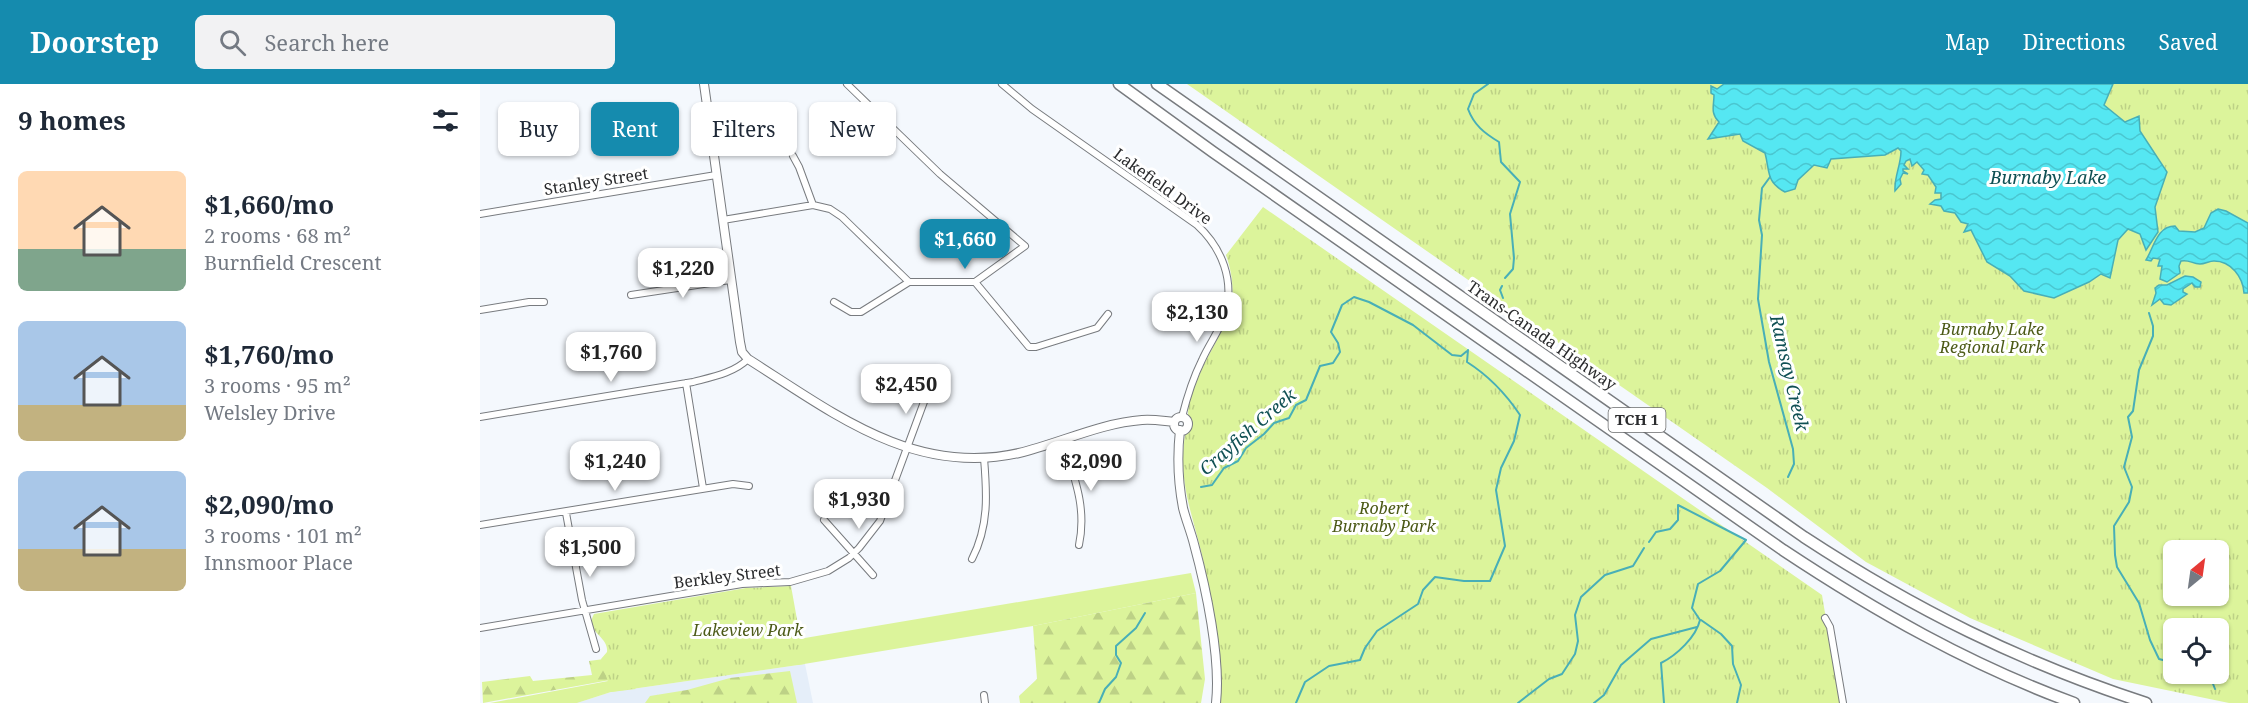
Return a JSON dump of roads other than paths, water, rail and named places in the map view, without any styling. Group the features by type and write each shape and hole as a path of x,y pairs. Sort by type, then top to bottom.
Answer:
{"highway":[{"name":"TCH 1","path":"1119,84 1251,179 1841,588 1952,650 2002,674 2074,703"},
{"name":"Trans-Canada Highway","path":"1157,84 1855,571 1920,608 2010,653 2146,703"}],"street":[{"path":"704,84 730,280 742,352 748,359 861,428 908,449 953,457 984,458 1017,453 1124,422 1150,420 1174,422"},
{"path":"834,302 851,312 861,312 909,282 975,282 1025,246 940,174 847,84"},
{"name":"Lakefield Drive","path":"1002,84 1032,109 1197,225 1211,238 1220,253 1228,282 1225,314 1196,371 1182,417"},
{"path":"792,156 799,167 813,205"},
{"name":"Stanley Street","path":"480,214 716,175"},
{"path":"723,220 813,205 830,209 842,217 909,282"},
{"path":"632,295 730,280"},
{"path":"975,282 1029,347 1036,347 1097,328 1108,314"},
{"path":"480,310 529,302 544,302"},
{"path":"480,417 686,383 720,375 748,359"},
{"path":"686,383 703,488"},
{"name":"Berkley Street","path":"480,628 742,584 780,583 804,579 828,571 854,553 880,521 928,391"},
{"path":"1178,417 1182,417 1187,420 1188,424 1186,428 1180,430 1175,428 1174,422 1178,417"},
{"path":"1180,430 1179,479 1183,509 1201,573 1214,643 1216,703"},
{"path":"1063,441 1083,510 1083,527 1079,545"},
{"path":"972,559 981,541 986,516 984,458"},
{"path":"480,525 566,513 703,488 733,484 749,486"},
{"path":"566,513 584,611 596,649"},
{"path":"824,520 873,575"},
{"path":"1825,618 1830,627 1843,703"},
{"path":"984,695 985,703"}],"water":[{"name":"Burnaby Lake","path":"1724,84 2113,84 2104,105 2125,122 2139,116 2140,131 2167,172 2155,207 2158,232 2146,250 2140,234 2128,229 2118,240 2110,278 2101,274 2054,298 2024,291 2010,276 1987,262 1971,230 1964,232 1968,224 1961,222 1955,213 1944,211 1941,206 1930,204 1941,199 1941,193 1935,193 1936,187 1928,175 1922,174 1924,170 1917,162 1912,166 1910,159 1906,161 1904,165 1908,169 1903,169 1903,171 1908,174 1903,173 1900,179 1901,184 1895,191 1901,156 1898,148 1885,155 1831,159 1827,168 1814,165 1798,180 1795,189 1785,192 1779,188 1770,176 1765,153 1743,141 1740,134 1708,139 1719,122 1713,112 1714,95 1711,93 1711,86 1717,89"},
{"path":"2218,209 2248,223 2248,293 2244,293 2239,276 2235,271 2220,262 2200,264 2181,261 2180,273 2167,282 2160,279 2162,266 2158,266 2160,259 2146,260 2160,233 2164,229 2175,226 2179,231 2195,232 2204,228 2211,213"},
{"path":"2185,276 2193,277 2201,282 2200,287 2195,287 2192,283 2183,289 2183,292 2187,294 2171,305 2164,304 2160,299 2152,305 2156,293 2155,288"}],"waterway":[{"name":"Crayfish Creek","path":"1488,84 1474,94 1468,109 1480,128 1499,142 1501,162 1520,182 1510,214 1513,269 1505,278"},
{"name":"Ramsay Creek","path":"1770,177 1762,188 1759,220 1762,235 1758,299 1769,362 1793,449 1794,464 1788,477"},
{"name":"Crayfish Creek","path":"1502,286 1500,290 1503,298"},
{"name":"Crayfish Creek","path":"1201,487 1212,485 1224,468 1238,461 1246,448 1274,423 1289,418 1296,405 1306,400 1320,366 1333,363 1340,352 1338,343 1331,332 1342,305 1354,297 1369,302 1413,325 1452,355 1461,356 1467,351"},
{"path":"2149,313 2153,336 2139,370 2133,411 2128,417 2132,437 2124,467 2132,487 2129,502 2114,526 2115,555 2117,567 2139,603 2150,640 2159,659 2163,660"},
{"path":"1296,703 1305,682 1329,666 1360,660 1377,631 1418,604 1423,590 1435,577 1464,581 1490,581 1505,546 1496,490 1501,468 1514,441 1520,415 1497,386 1467,362 1468,350"},
{"name":"Ramsay Creek","path":"1649,542 1656,532 1670,529 1678,520 1678,505 1746,540 1720,571 1698,584 1692,608 1700,620 1698,626 1685,645 1661,663 1664,703"},
{"path":"1518,703 1549,679 1562,674 1575,654 1578,641 1575,615 1581,597 1605,575 1633,566 1644,548"},
{"name":"Crayfish Creek","path":"1099,703 1105,689 1116,677 1121,663 1116,655 1116,646 1136,628 1145,613"},
{"path":"1701,620 1721,634 1732,646 1733,664 1741,685 1737,703"},
{"path":"1594,703 1604,695 1621,665 1651,639 1697,627"},
{"path":"2213,684 2215,689"}],"park label":[{"name":"Burnaby Lake Regional Park","path":"1992,338"},
{"name":"Robert Burnaby Park","path":"1384,517"},
{"name":"Lakeview Park","path":"748,630"}]}
